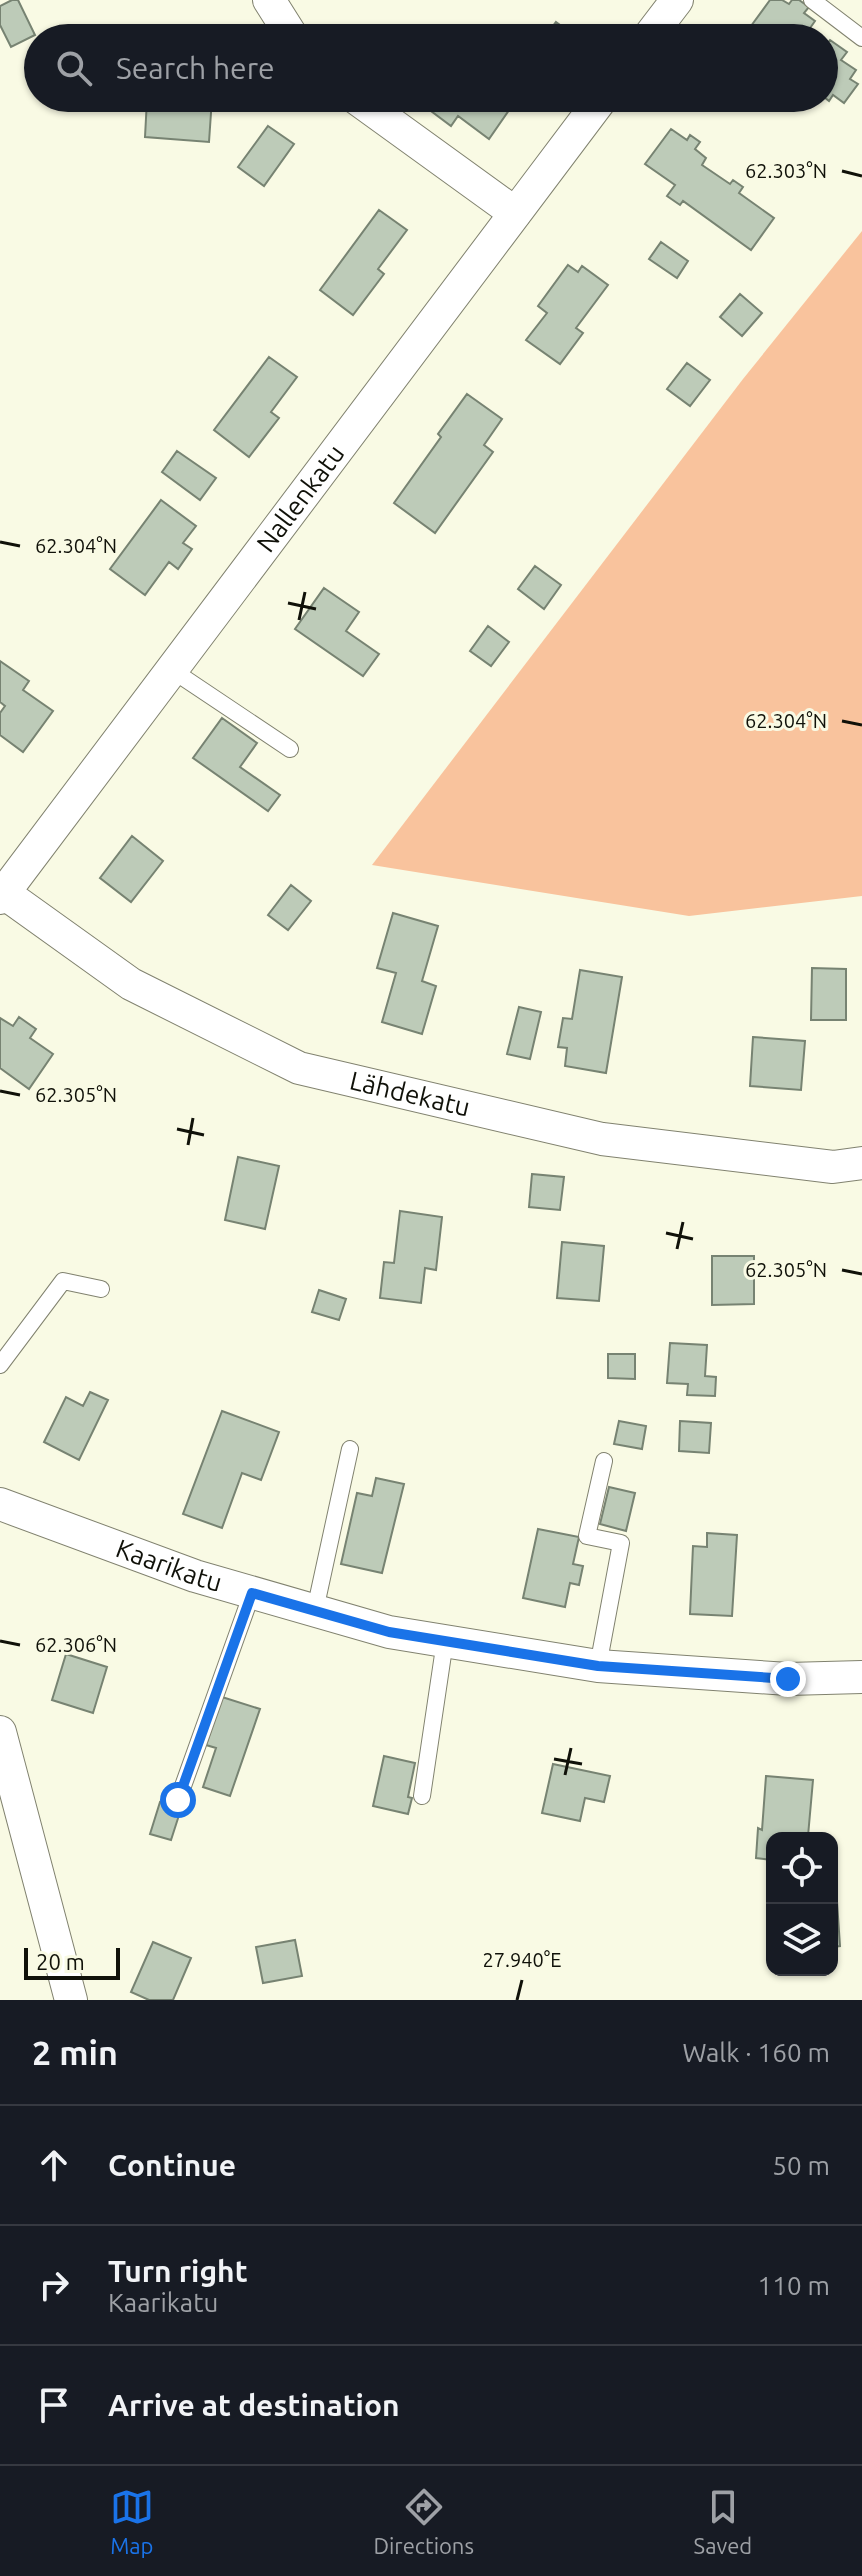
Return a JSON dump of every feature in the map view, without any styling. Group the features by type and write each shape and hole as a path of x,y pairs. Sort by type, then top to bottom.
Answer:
{"street":[{"path":"269,0 284,24"},
{"path":"659,24 677,0"},
{"path":"375,112 515,213"},
{"name":"Nallenkatu","path":"2,896 591,112"},
{"name":"Lähdekatu","path":"2,896 131,984 299,1068 602,1139 833,1167 862,1163"},
{"name":"Kaarikatu","path":"0,1504 195,1576 389,1632 598,1666 788,1679 862,1677"},
{"path":"0,1732 71,2000"}],"lane":[{"path":"812,0 862,38"},
{"path":"172,670 290,749"},
{"path":"0,1365 63,1281 101,1289"},
{"path":"315,1610 350,1449"},
{"path":"598,1666 621,1543 587,1536 604,1461"},
{"path":"178,1800 252,1593"},
{"path":"422,1796 445,1641"}],"shaded area":[{"path":"862,231 862,896 689,916 372,865 743,379"}],"building":[{"path":"18,0 30,24 24,24 24,40 11,47 0,25 0,6"},
{"path":"770,0 782,0 789,4 792,0 799,0 809,7 804,13 815,21 813,24 752,24"},
{"path":"838,46 847,52 841,60 856,70 850,79 858,84 844,103 838,99"},
{"path":"146,112 211,112 209,142 145,137"},
{"path":"432,112 508,112 489,139 458,116 451,126"},
{"path":"268,126 294,144 264,186 238,167"},
{"path":"671,129 687,140 690,135 700,142 695,149 706,158 702,165 730,184 733,180 743,187 739,193 774,218 751,250 683,201 680,205 667,196 675,185 645,164"},
{"path":"379,210 407,230 378,269 384,274 353,315 320,290"},
{"path":"661,242 688,261 677,278 649,259"},
{"path":"568,265 578,272 582,266 608,285 576,328 583,333 560,364 526,340 547,313 538,306"},
{"path":"740,294 762,313 742,336 720,317"},
{"path":"269,357 297,377 271,412 279,418 249,457 214,430"},
{"path":"687,363 710,380 690,406 667,389"},
{"path":"467,394 502,419 484,445 493,452 435,533 394,503"},
{"path":"177,451 216,478 200,500 162,472"},
{"path":"161,500 196,526 183,543 192,549 178,569 169,562 145,595 110,569"},
{"path":"535,566 561,585 544,609 518,589"},
{"path":"324,588 359,612 346,631 379,654 363,676 295,629"},
{"path":"488,626 509,642 491,666 470,651"},
{"path":"0,661 29,681 23,690 53,711 23,752 0,735 0,713 5,706 0,702"},
{"path":"222,718 257,743 240,767 280,795 268,811 193,758"},
{"path":"132,836 163,861 131,902 100,878"},
{"path":"291,885 311,901 288,930 268,915"},
{"path":"393,913 438,926 422,981 436,986 422,1034 382,1022 396,973 377,968"},
{"path":"812,968 846,969 846,1020 811,1020"},
{"path":"580,970 622,977 606,1073 565,1066 567,1048 558,1047 563,1018 572,1019"},
{"path":"519,1007 541,1012 530,1059 507,1054"},
{"path":"19,1017 36,1029 30,1038 53,1054 29,1089 0,1068 0,1018 13,1026"},
{"path":"753,1037 805,1041 801,1090 750,1086"},
{"path":"238,1157 279,1166 265,1229 225,1220"},
{"path":"532,1174 564,1177 560,1210 529,1207"},
{"path":"400,1211 442,1217 436,1270 425,1268 421,1303 380,1298 384,1262 394,1263"},
{"path":"562,1242 604,1246 599,1301 557,1298"},
{"path":"712,1256 754,1256 754,1304 712,1305"},
{"path":"319,1290 346,1299 339,1320 312,1312"},
{"path":"670,1343 707,1345 705,1376 716,1377 715,1396 687,1395 688,1384 667,1383"},
{"path":"608,1354 635,1354 635,1379 608,1378"},
{"path":"90,1392 108,1400 79,1460 44,1442 66,1397 83,1406"},
{"path":"222,1411 279,1432 261,1480 242,1473 222,1528 183,1514"},
{"path":"619,1421 646,1426 642,1449 614,1444"},
{"path":"680,1421 711,1423 709,1453 679,1451"},
{"path":"376,1478 404,1484 382,1573 341,1564 357,1493 372,1496"},
{"path":"609,1487 635,1493 626,1531 600,1524"},
{"path":"538,1529 579,1537 573,1564 583,1566 579,1585 570,1583 565,1607 523,1598"},
{"path":"707,1533 737,1535 732,1616 690,1614 693,1546 707,1547"},
{"path":"66,1654 107,1667 93,1713 52,1700"},
{"path":"222,1697 260,1709 230,1796 203,1787 216,1748 206,1745"},
{"path":"384,1756 415,1763 408,1814 373,1806"},
{"path":"553,1764 610,1776 604,1802 585,1798 580,1821 542,1813"},
{"path":"766,1776 813,1780 808,1832 766,1832 766,1859 756,1858 758,1828 762,1830"},
{"path":"160,1802 181,1809 171,1840 150,1834"},
{"path":"295,1940 302,1976 263,1983 256,1947"},
{"path":"153,1942 191,1958 173,2000 149,2000 131,1992"}],"route":[{"path":"178,1800 252,1593 389,1632 598,1666 788,1679"}]}
